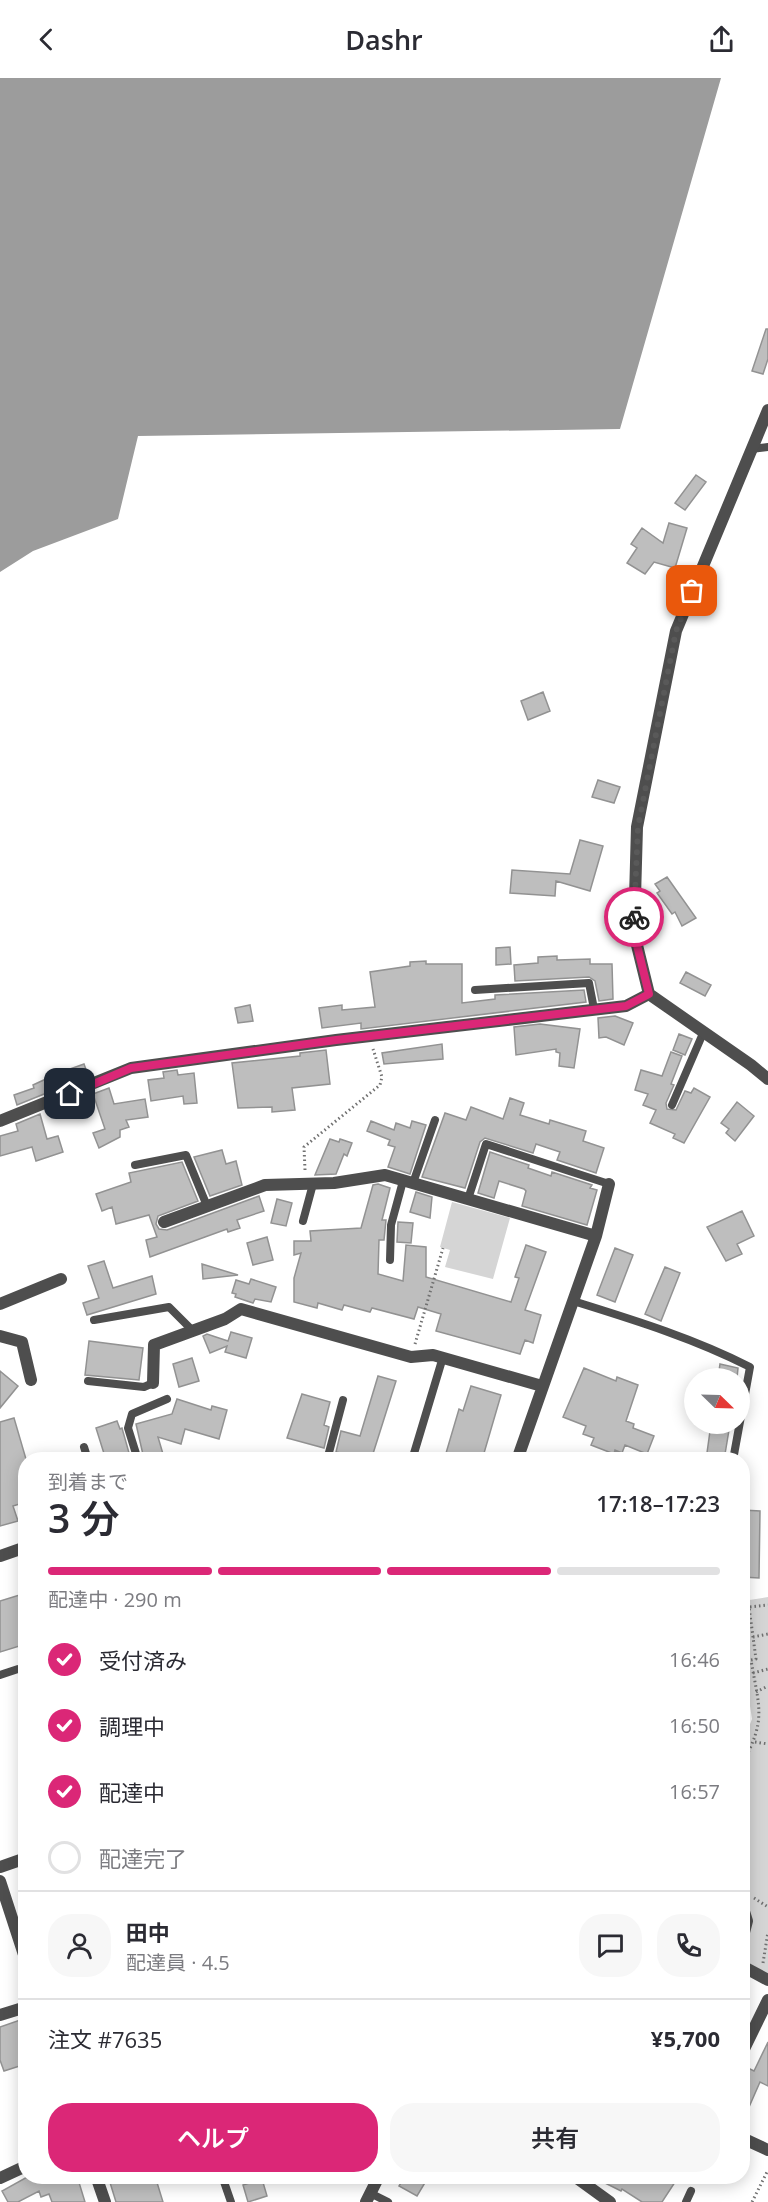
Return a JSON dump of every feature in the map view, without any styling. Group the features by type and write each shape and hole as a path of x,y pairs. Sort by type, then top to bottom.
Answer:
{"street":[{"path":"768,410 676,631 638,827 634,933 649,994 704,1031 768,1079"},
{"path":"0,1121 131,1068 369,1036 626,1006 649,994"},
{"path":"164,1222 265,1185 309,1184 385,1175 596,1236"},
{"path":"520,1452 596,1236 609,1184"},
{"path":"0,1304 61,1279"},
{"path":"153,1383 154,1345 225,1319 241,1310 411,1357 433,1354 542,1386"},
{"path":"0,1336 22,1342 31,1380"},
{"path":"0,1556 18,1550"},
{"path":"0,1867 18,1861"},
{"path":"0,1881 18,1936"},
{"path":"750,1970 764,1978"},
{"path":"750,2037 768,2000"},
{"path":"0,2015 18,2009"},
{"path":"750,2142 768,2150"},
{"path":"0,2178 18,2170"},
{"path":"99,2184 105,2202"},
{"path":"368,2198 375,2184"},
{"path":"588,2184 610,2202"}],"lane":[{"path":"751,449 768,447"},
{"path":"475,990 589,983 594,1010"},
{"path":"672,1105 704,1031"},
{"path":"390,1260 391,1225 435,1120"},
{"path":"468,1199 486,1144 609,1184"},
{"path":"135,1165 186,1155 207,1206"},
{"path":"303,1221 309,1184"},
{"path":"573,1301 661,1328 712,1348 750,1367 734,1452"},
{"path":"94,1320 169,1307 193,1331"},
{"path":"414,1452 443,1357"},
{"path":"88,1381 144,1387 153,1383"},
{"path":"136,1452 128,1428 132,1414 167,1399"},
{"path":"329,1452 343,1400"},
{"path":"84,1447 86,1452"},
{"path":"0,1675 18,1669"},
{"path":"225,2184 231,2202"},
{"path":"686,2202 691,2191"},
{"path":"368,2198 388,2202"}],"path":[{"path":"309,1184 304,1147 380,1085 382,1077 369,1036"},
{"path":"411,1357 443,1248"},
{"path":"750,1607 768,1605"},
{"path":"750,1614 756,1659 751,1660 761,1719 750,1749"},
{"path":"753,1636 768,1634"},
{"path":"753,1673 768,1669"},
{"path":"756,1692 768,1686"},
{"path":"754,1742 768,1744"},
{"path":"750,1901 768,1907"},
{"path":"764,1978 768,1932"},
{"path":"752,2202 768,2170"}],"shaded area":[{"path":"0,78 721,78 620,429 138,436 118,519 33,551 0,572"},
{"path":"452,1202 510,1218 493,1279 445,1267 450,1250 440,1247"},
{"path":"768,1597 768,1974 750,1964 750,1724 752,1719 750,1600"}],"building":[{"path":"766,329 768,329 768,359 763,374 752,371"},
{"path":"696,475 706,482 685,510 675,503"},
{"path":"669,523 687,528 675,568 654,562 645,574 627,563 637,548 631,544 642,528 663,543"},
{"path":"543,692 550,711 528,720 521,701"},
{"path":"598,780 620,787 614,803 592,797"},
{"path":"580,840 603,846 590,891 556,881 555,896 510,893 512,870 570,874"},
{"path":"667,877 696,918 682,926 675,912 672,914 657,893 660,891 655,884"},
{"path":"510,947 511,964 496,965 496,948"},
{"path":"557,956 557,960 590,959 590,964 612,964 613,999 599,1001 595,981 589,977 515,981 514,965 538,963 538,957"},
{"path":"426,961 426,964 462,964 462,1003 495,999 495,995 584,990 586,1002 361,1029 361,1023 322,1028 319,1008 342,1005 342,1010 375,1007 370,972 410,966 410,962"},
{"path":"686,972 711,985 705,996 680,983"},
{"path":"250,1005 253,1021 238,1023 235,1008"},
{"path":"615,1016 633,1023 624,1045 606,1037 599,1038 598,1018"},
{"path":"540,1024 580,1029 574,1068 559,1066 560,1053 556,1052 556,1049 516,1055 514,1027"},
{"path":"679,1034 692,1039 685,1055 673,1050"},
{"path":"442,1044 443,1059 384,1064 382,1053"},
{"path":"326,1050 330,1084 292,1088 295,1110 272,1112 272,1107 238,1108 232,1063 300,1056 300,1053"},
{"path":"671,1052 682,1056 671,1084 674,1085 666,1103 667,1109 676,1110 685,1091 691,1093 694,1088 710,1097 684,1143 673,1138 675,1134 650,1123 656,1110 643,1105 648,1094 635,1090 641,1070 662,1076"},
{"path":"84,1064 88,1075 74,1080 70,1069"},
{"path":"177,1070 178,1075 194,1073 197,1103 184,1104 183,1096 151,1101 148,1080 164,1078 163,1072"},
{"path":"48,1078 54,1090 17,1105 14,1095 34,1088 33,1085"},
{"path":"109,1088 114,1104 145,1099 148,1117 126,1120 129,1127 120,1130 120,1137 99,1148 93,1133 105,1129 93,1094"},
{"path":"510,1098 524,1103 520,1115 549,1124 550,1120 586,1131 583,1141 604,1148 596,1173 557,1160 560,1152 536,1144 533,1153 485,1138 480,1142 465,1188 422,1177 445,1113 466,1120 471,1107 503,1119"},
{"path":"737,1102 754,1116 735,1141 726,1133 729,1129 721,1123"},
{"path":"40,1114 47,1139 58,1136 63,1152 36,1161 32,1147 0,1156 0,1136 18,1131 16,1124"},
{"path":"371,1121 394,1130 396,1123 410,1128 412,1121 426,1125 410,1174 388,1167 395,1147 388,1145 390,1140 367,1131"},
{"path":"330,1139 352,1143 347,1156 344,1154 336,1174 315,1175"},
{"path":"222,1150 226,1164 236,1161 242,1185 210,1196 194,1157"},
{"path":"490,1152 529,1165 528,1168 551,1176 552,1172 592,1185 590,1188 597,1190 587,1225 522,1206 526,1191 499,1181 494,1198 478,1193"},
{"path":"182,1162 198,1201 158,1216 156,1224 159,1229 167,1230 259,1196 264,1211 237,1220 240,1228 228,1232 227,1229 150,1257 146,1240 157,1237 149,1215 116,1224 112,1207 102,1211 96,1194 131,1182 129,1173"},
{"path":"378,1184 390,1188 382,1220 386,1220 384,1240 379,1240 378,1274 403,1281 406,1245 426,1247 426,1277 511,1302 519,1278 515,1277 526,1245 546,1252 525,1310 541,1315 533,1343 525,1340 520,1354 436,1331 441,1314 418,1307 414,1319 372,1308 370,1312 344,1305 342,1310 318,1303 317,1308 294,1302 294,1278 301,1253 294,1255 294,1241 311,1241 310,1231 361,1228 373,1185"},
{"path":"416,1192 432,1197 430,1218 410,1212"},
{"path":"277,1199 292,1203 286,1226 271,1223"},
{"path":"742,1211 754,1236 737,1244 742,1254 726,1261 707,1227"},
{"path":"398,1222 413,1223 411,1243 397,1242"},
{"path":"267,1237 273,1260 253,1265 247,1243"},
{"path":"615,1248 633,1255 615,1302 597,1295"},
{"path":"104,1261 113,1288 152,1276 156,1294 87,1315 83,1303 99,1298 88,1266"},
{"path":"202,1264 238,1275 203,1279"},
{"path":"665,1267 680,1273 661,1321 645,1314"},
{"path":"251,1279 276,1287 271,1302 255,1299 253,1303 235,1297 236,1294 232,1293 236,1280 249,1284"},
{"path":"231,1332 252,1338 246,1358 225,1352 227,1346 210,1353 203,1336 207,1334 228,1341"},
{"path":"89,1341 143,1348 139,1380 85,1375"},
{"path":"192,1358 199,1381 179,1387 173,1364"},
{"path":"720,1364 738,1368 719,1368"},
{"path":"584,1368 616,1381 617,1377 638,1385 626,1421 634,1424 633,1428 654,1436 648,1452 625,1445 622,1452 615,1450 609,1452 591,1445 594,1438 583,1434 586,1426 563,1417"},
{"path":"0,1371 18,1386 0,1408"},
{"path":"378,1376 396,1381 374,1452 336,1452 341,1431 360,1436"},
{"path":"471,1386 501,1395 484,1452 446,1452 459,1409 463,1411"},
{"path":"302,1394 330,1402 324,1425 329,1427 324,1448 287,1438"},
{"path":"177,1399 211,1410 212,1406 227,1410 219,1439 185,1429 181,1444 158,1437 162,1452 142,1452 136,1424 172,1414"},
{"path":"14,1418 24,1452 18,1452 18,1504 13,1506 18,1521 0,1526 0,1422"},
{"path":"117,1421 120,1429 122,1428 129,1452 104,1452 96,1428"},
{"path":"710,1434 728,1434 725,1452 707,1452"},
{"path":"750,1510 760,1511 759,1578 750,1577"},
{"path":"18,1595 18,1646 0,1652 0,1601"},
{"path":"18,2021 18,2067 4,2071 0,2060 0,2027"},
{"path":"768,2042 768,2086 760,2082 750,2105 750,2069 754,2071"},
{"path":"18,2182 18,2184 79,2184 85,2202 52,2202 49,2194 41,2197 39,2191 18,2202 8,2202 2,2191"},
{"path":"110,2184 157,2184 163,2202 116,2202"},
{"path":"263,2184 267,2196 248,2202 243,2185"},
{"path":"400,2184 424,2184 417,2196 399,2186"},
{"path":"607,2184 674,2184 662,2202 642,2202 622,2189 621,2191"}],"way so far":[{"path":"634,917 638,827 676,631 692,591"}],"route":[{"path":"70,1094 131,1068 336,1040 626,1006 649,994 634,933 634,917"}]}
